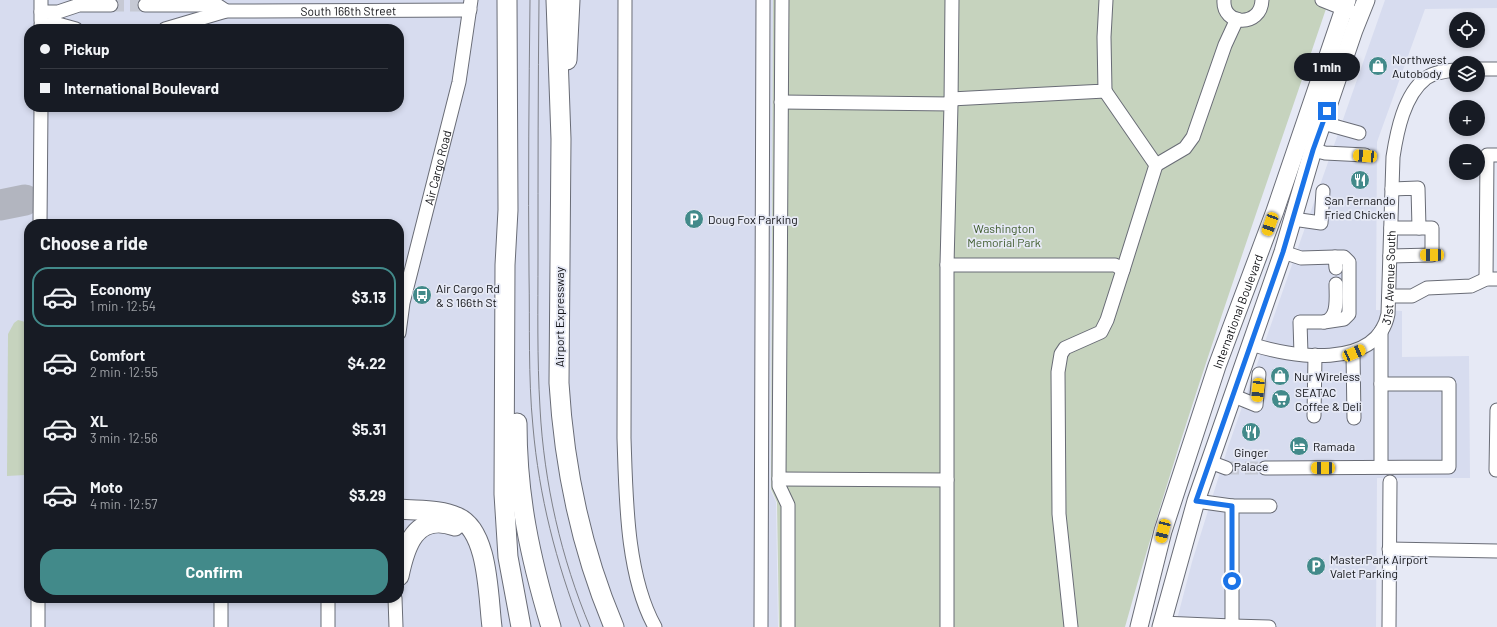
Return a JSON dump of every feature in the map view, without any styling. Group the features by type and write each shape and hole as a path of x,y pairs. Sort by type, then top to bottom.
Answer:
{"highway":[{"path":"507,0 508,210 505,265 504,494 508,557 521,627"},
{"name":"Airport Expressway","path":"556,0 561,139 559,383 564,444 572,491 585,546 614,627"},
{"path":"561,139 570,27 570,0"},
{"path":"508,210 516,265 517,439 520,492 526,532 544,603 552,627"},
{"path":"404,509 451,514 468,524 481,545 492,627"},
{"path":"404,554 415,534 427,526 447,524 459,529 469,538 472,545 488,598"}],"main road":[{"name":"International Boulevard","path":"1161,625 1196,501 1234,396 1283,252 1313,150 1366,0"},
{"name":"International Boulevard","path":"1139,627 1163,531 1217,366 1276,211 1346,4"},
{"path":"1246,290 1244,328 1251,344"}],"street":[{"path":"264,0 272,11"},
{"path":"625,0 624,438 626,492 637,578 646,606 655,627"},
{"path":"761,627 763,0"},
{"path":"782,0 779,479 781,491 788,505 788,627"},
{"path":"947,627 947,265 952,0"},
{"path":"1106,0 1104,37 1105,91 1156,165"},
{"path":"1221,2 1229,15 1236,19 1245,20 1256,15 1259,11 1262,0"},
{"path":"1322,0 1346,4 1360,16"},
{"path":"41,16 79,5 111,5"},
{"path":"145,5 217,5 226,11"},
{"name":"South 166th Street","path":"226,11 272,11 315,5 470,5"},
{"name":"Air Cargo Road","path":"404,299 458,82 470,5"},
{"path":"182,24 226,11"},
{"path":"41,16 58,24"},
{"path":"1071,627 1060,520 1058,372 1061,354 1066,348 1101,332 1107,320 1156,165 1185,148 1193,137 1199,124 1225,45 1236,19"},
{"path":"1485,69 1497,69"},
{"name":"31st Avenue South","path":"1350,354 1370,344 1381,331 1387,320 1393,157 1396,137 1407,106 1418,87 1427,78 1436,73 1449,71"},
{"path":"781,102 951,101 1105,91"},
{"path":"40,112 40,219"},
{"path":"1323,122 1359,133"},
{"path":"1313,150 1325,153 1365,156"},
{"path":"1389,296 1412,296 1427,288 1471,286 1492,279 1487,155 1497,155"},
{"path":"1392,189 1418,188 1418,228"},
{"path":"1293,219 1321,223 1323,191"},
{"path":"1390,256 1432,255 1432,228 1391,228"},
{"path":"1283,252 1301,258 1335,263 1344,257 1349,262 1349,314 1344,319 1324,322 1300,322 1301,354"},
{"path":"947,265 1115,266 1123,270"},
{"path":"1324,322 1328,321 1334,314 1336,284"},
{"path":"1381,331 1382,467"},
{"path":"1251,344 1269,350 1301,354 1350,354 1354,418"},
{"path":"1314,416 1315,354"},
{"path":"1234,396 1256,405 1259,374"},
{"path":"1265,468 1449,467 1449,384 1381,384"},
{"path":"1496,470 1497,410"},
{"path":"1210,462 1226,468"},
{"path":"779,479 948,480"},
{"path":"1389,627 1390,482"},
{"path":"1196,501 1232,506 1270,506"},
{"path":"1232,506 1232,626"},
{"path":"1389,549 1497,551"},
{"path":"38,603 38,627"},
{"path":"221,603 221,627"},
{"path":"328,603 328,627"},
{"path":"395,603 396,627"},
{"path":"1161,625 1269,627"}],"shaded area":[{"path":"0,0 773,0 770,489 776,502 778,627 0,627"},
{"path":"1385,0 1497,0 1497,8 1425,9 1377,142 1376,310 1402,311 1402,357 1469,356 1470,478 1377,478 1376,627 1175,627 1192,562 1228,447"}],"green space":[{"name":"Washington Memorial Park","path":"773,0 1329,0 1197,390 1125,627 779,627 777,502 771,489"},
{"path":"18,320 24,322 24,475 7,476 8,334 14,323"}],"taxiway":[{"path":"0,205 25,200"}],"tunnel":[{"path":"111,5 145,5"},
{"path":"1226,468 1265,468"}],"tram line":[{"path":"530,0 529,206 531,408 544,503 556,553 581,627"},
{"path":"539,0 538,333 542,436 550,492 562,547 590,627"}],"place":[{"name":"Northwest Autobody","path":"1378,66"},
{"name":"San Fernando Fried Chicken","path":"1360,180"},
{"name":"Doug Fox Parking","path":"694,219"},
{"name":"Air Cargo Rd & S 166th St","path":"422,295"},
{"name":"Nur Wireless","path":"1280,376"},
{"name":"SEATAC Coffee & Deli","path":"1281,399"},
{"name":"Ginger Palace","path":"1251,432"},
{"name":"Ramada","path":"1299,446"},
{"name":"MasterPark Airport Valet Parking","path":"1316,566"}],"route":[{"path":"1232,581 1232,506 1206,504 1196,501 1234,396 1283,252 1313,150 1327,111"}]}
